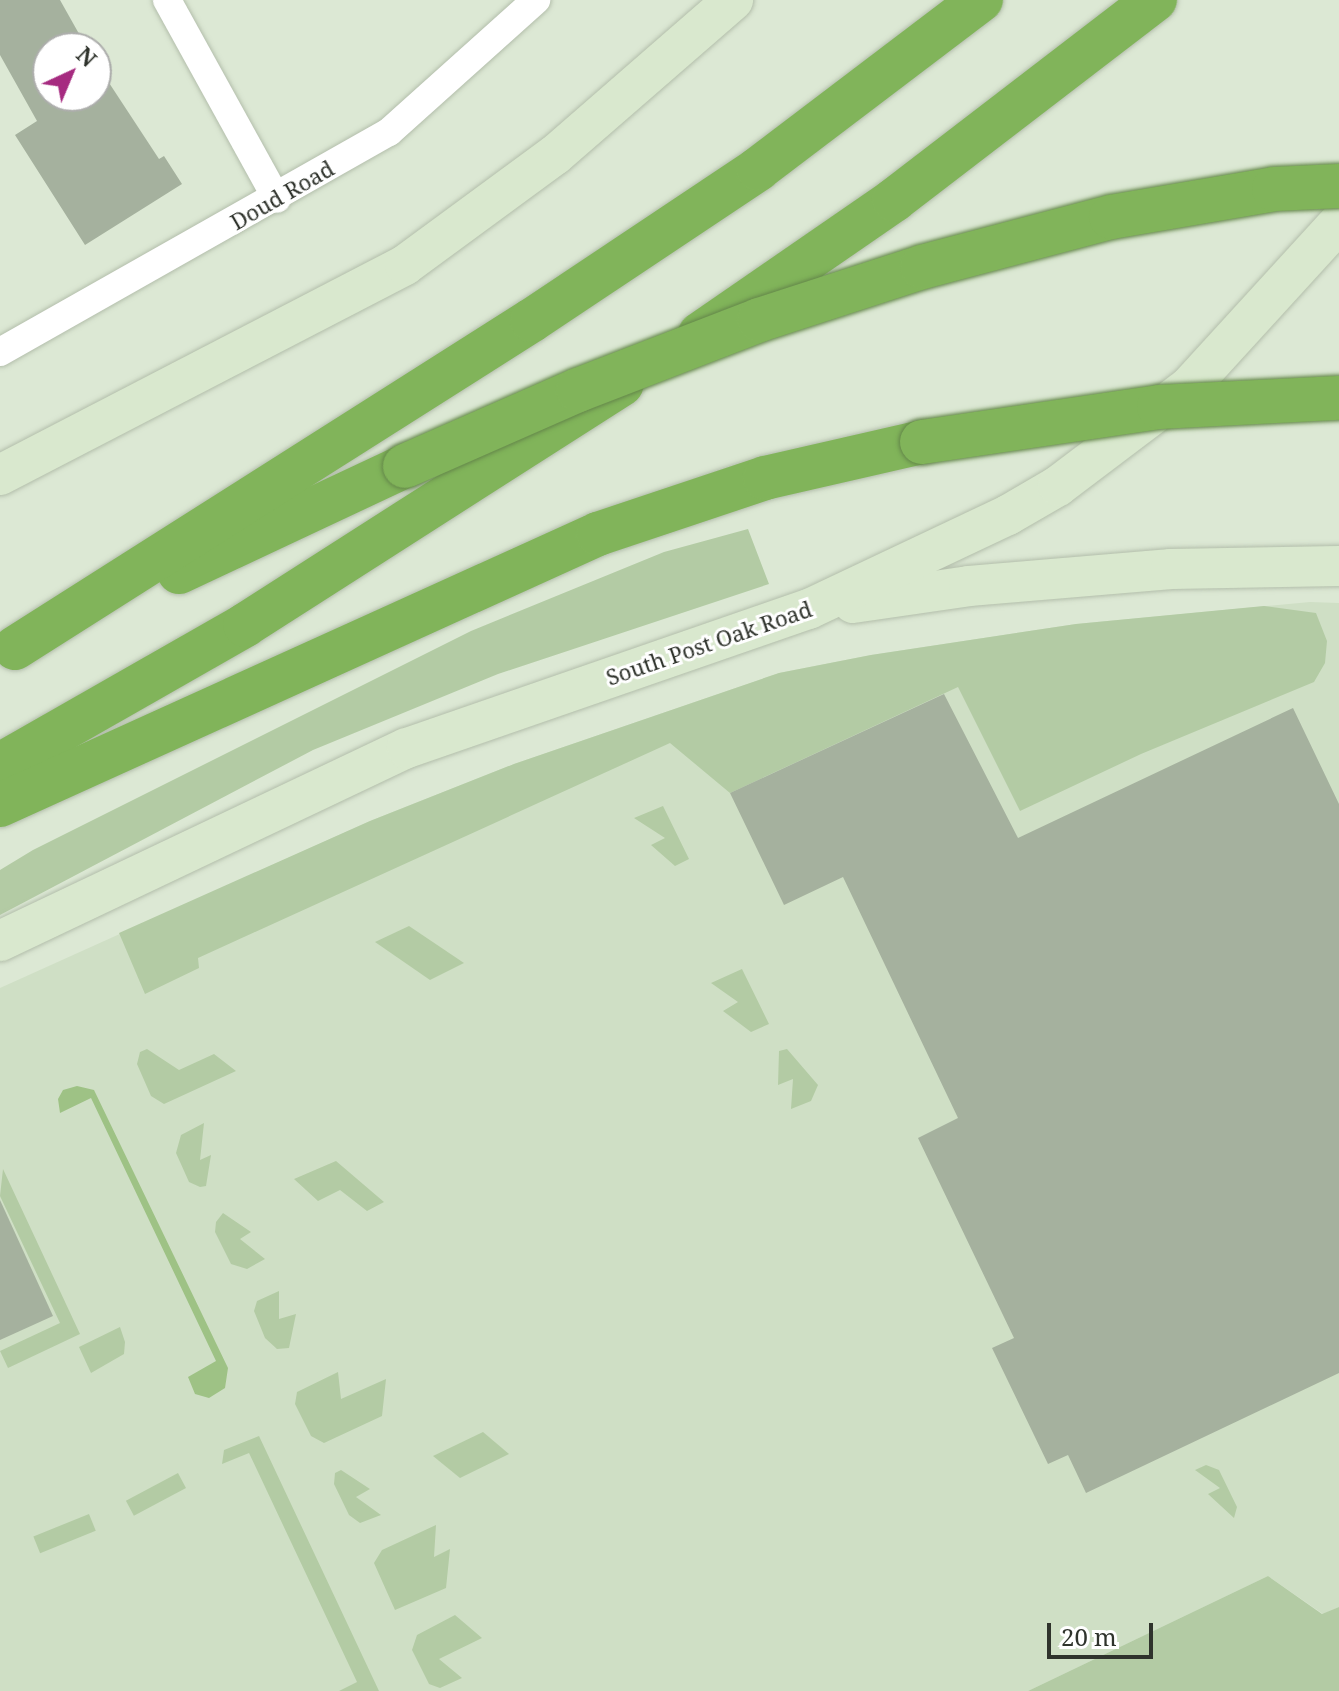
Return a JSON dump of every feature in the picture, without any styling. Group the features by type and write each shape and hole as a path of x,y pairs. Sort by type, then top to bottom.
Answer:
{"highway":[{"path":"8,652 532,320 745,178 981,0"},
{"path":"0,765 245,625 686,344 894,200 1155,0"},
{"path":"8,652 405,466 578,390 759,320 922,267 1111,217 1274,189 1339,186"},
{"path":"0,805 598,534 765,478 922,442 1159,407 1339,398"}],"main road":[{"path":"0,475 405,265 555,155 733,0"},
{"name":"South Post Oak Road","path":"0,941 407,748 809,609 949,545 1058,486 1189,387 1339,223"},
{"path":"809,609 969,586 1171,569 1339,566"}],"street":[{"path":"167,0 277,199"},
{"name":"Doud Road","path":"0,352 277,199 389,132 536,0"}],"shaded area":[{"path":"748,529 769,584 498,674 313,750 0,915 0,870 33,850 471,631 664,552"},
{"path":"1310,602 1339,603 1339,1607 1323,1614 1268,1576 1028,1691 0,1691 0,988 370,821 514,764 779,673 871,655 1076,624"},
{"path":"1264,606 1316,613 1327,641 1325,663 1314,682 1141,754 1020,811 958,687 730,793 670,743 198,958 199,968 145,994 119,933 370,821 514,764 779,673 871,655 1076,624"},
{"path":"663,806 689,859 675,866 651,845 665,838 634,818"},
{"path":"409,926 464,963 430,980 375,942"},
{"path":"742,969 769,1024 751,1032 723,1011 738,1002 711,983"},
{"path":"147,1049 179,1070 214,1054 236,1071 164,1104 151,1096 137,1064 140,1052"},
{"path":"787,1049 818,1085 811,1101 791,1109 793,1079 778,1085 779,1051"},
{"path":"204,1123 200,1160 211,1155 206,1186 200,1187 189,1182 176,1153 181,1135"},
{"path":"336,1161 384,1202 367,1211 340,1190 318,1201 294,1179"},
{"path":"3,1169 80,1334 8,1368 0,1351 60,1323 0,1196"},
{"path":"223,1213 251,1232 240,1239 265,1259 247,1269 231,1264 215,1232 216,1222"},
{"path":"279,1291 279,1319 296,1314 289,1348 277,1349 265,1338 254,1311 257,1301"},
{"path":"120,1327 125,1342 124,1354 91,1373 79,1347"},
{"path":"338,1372 341,1399 386,1379 382,1416 324,1443 311,1436 295,1404 297,1392"},
{"path":"483,1432 509,1454 460,1478 433,1456"},
{"path":"259,1436 379,1691 339,1691 357,1682 249,1453 222,1464 224,1450"},
{"path":"1206,1465 1219,1470 1237,1507 1234,1518 1208,1494 1220,1488 1195,1470"},
{"path":"341,1470 370,1489 356,1497 381,1515 360,1523 349,1515 334,1484 335,1473"},
{"path":"178,1473 186,1488 134,1516 126,1501"},
{"path":"89,1514 96,1531 40,1553 33,1536"},
{"path":"436,1525 434,1557 450,1549 446,1588 395,1610 374,1563 382,1550"},
{"path":"1268,1576 1322,1614 1339,1607 1339,1691 1028,1691"},
{"path":"455,1615 482,1638 439,1659 462,1678 440,1688 429,1684 412,1650 417,1635"}],"green space":[{"path":"77,1086 94,1090 228,1368 225,1388 209,1398 195,1394 188,1377 216,1361 91,1098 60,1113 58,1099 63,1090"}],"building":[{"path":"0,0 60,0 78,32 32,32 32,112 112,112 112,87 159,159 164,156 182,184 85,245 15,135 37,121 0,55"},
{"path":"944,694 1018,838 1293,708 1339,804 1339,1373 1086,1493 1068,1455 1048,1464 992,1348 1014,1338 918,1138 958,1118 843,877 784,905 730,793"},
{"path":"0,1200 53,1316 0,1340"}]}
